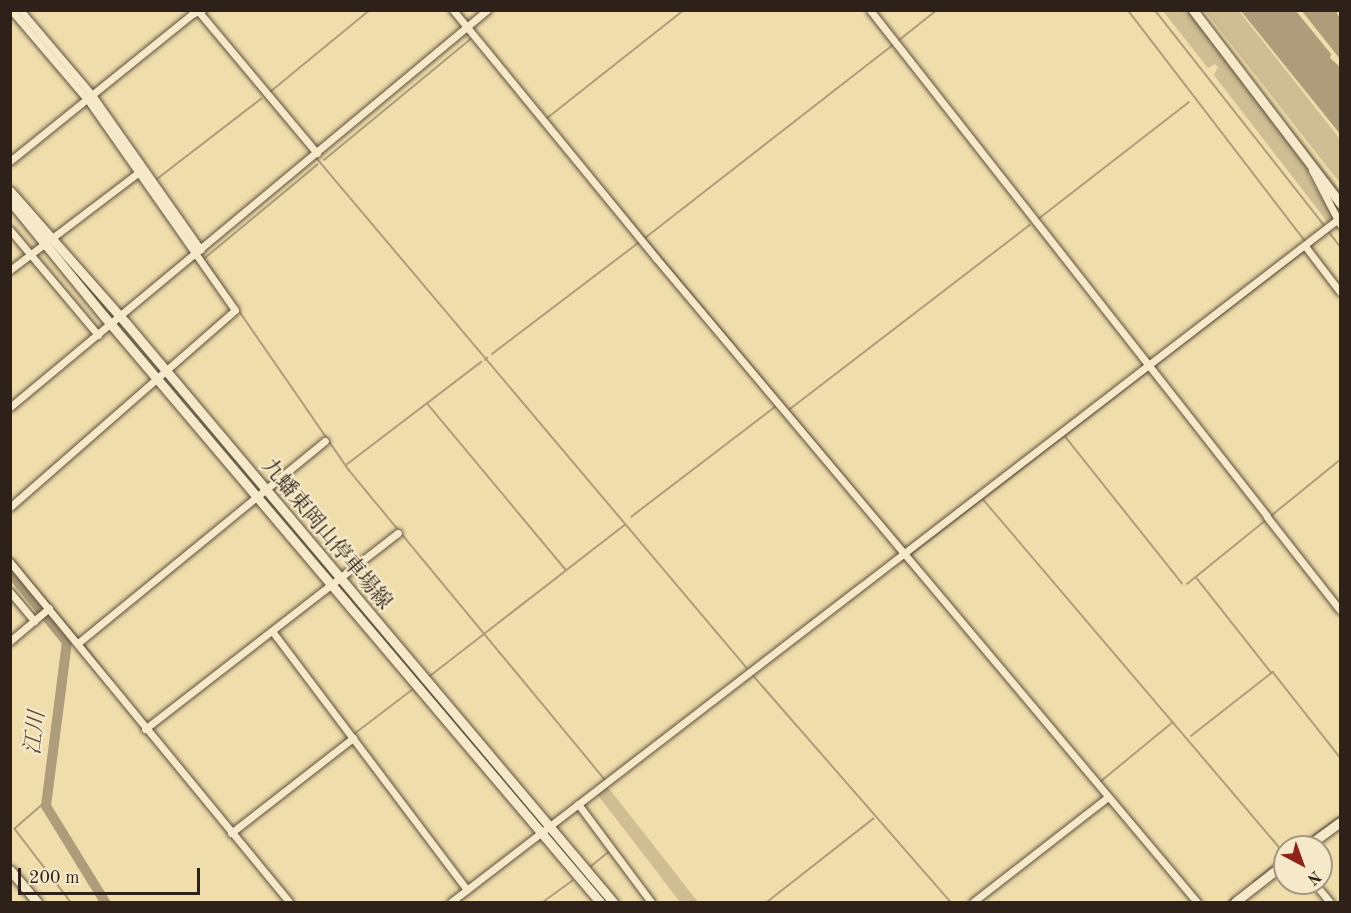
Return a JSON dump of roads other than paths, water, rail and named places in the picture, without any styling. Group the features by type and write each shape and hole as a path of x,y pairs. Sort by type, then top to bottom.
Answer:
{"main road":[{"path":"1193,10 1341,203"},
{"name":"九蟠東岡山停車場線","path":"10,191 112,324 331,585 545,830 613,903"},
{"name":"九蟠東岡山停車場線","path":"10,201 120,317 340,578 545,830 600,903"},
{"path":"1323,835 1341,822"},
{"path":"10,870 37,903"},
{"path":"1235,903 1273,872"}],"street":[{"path":"11,10 89,97 139,172 199,252"},
{"path":"10,507 235,310 199,252 89,97 20,10"},
{"path":"453,10 1197,903"},
{"path":"10,407 316,155 487,10"},
{"path":"870,10 1341,610"},
{"path":"10,161 198,12 316,155"},
{"path":"451,903 1339,222 1311,164"},
{"path":"10,270 139,172"},
{"path":"10,230 98,335"},
{"path":"1307,246 1341,292"},
{"path":"80,641 325,441"},
{"path":"147,727 398,533"},
{"path":"10,562 80,641 289,903"},
{"path":"10,592 35,619"},
{"path":"10,640 49,608"},
{"path":"273,631 467,890"},
{"path":"233,831 352,737"},
{"path":"973,903 1108,797"},
{"path":"578,804 651,903"}],"waterway":[{"path":"270,92 370,10"},
{"path":"458,10 464,18"},
{"path":"546,119 684,10"},
{"path":"898,41 937,10"},
{"path":"1128,10 1305,241"},
{"path":"1155,10 1324,225"},
{"path":"324,160 471,39"},
{"path":"645,238 893,45"},
{"path":"157,179 261,99"},
{"path":"1037,220 1189,102"},
{"path":"573,152 905,549"},
{"path":"315,156 747,668"},
{"path":"205,258 317,165"},
{"path":"790,409 1030,225"},
{"path":"1310,246 1336,225"},
{"path":"1329,232 1340,246"},
{"path":"492,354 638,243"},
{"path":"1310,247 1340,287"},
{"path":"1153,367 1304,251"},
{"path":"199,252 229,295"},
{"path":"238,309 349,470 605,780"},
{"path":"346,465 481,362"},
{"path":"910,555 1149,370"},
{"path":"427,403 566,570"},
{"path":"631,517 775,407"},
{"path":"1065,436 1182,583"},
{"path":"1271,516 1340,460"},
{"path":"983,499 1273,840"},
{"path":"1187,584 1266,520"},
{"path":"430,676 625,525"},
{"path":"10,556 79,639"},
{"path":"911,556 921,568"},
{"path":"883,574 901,560"},
{"name":"江川","path":"10,572 67,642 46,806 105,902"},
{"path":"1196,577 1271,672"},
{"path":"82,642 112,681"},
{"path":"742,682 758,670"},
{"path":"1191,736 1273,672 1340,757"},
{"path":"752,674 951,902"},
{"path":"354,734 412,690"},
{"path":"1100,782 1173,722"},
{"path":"46,802 15,829 71,902"},
{"path":"1314,835 1340,816"},
{"path":"767,902 873,819"},
{"path":"590,867 610,851"},
{"path":"1253,882 1273,866"},
{"path":"543,902 572,881"},
{"path":"1228,902 1233,898"}]}
